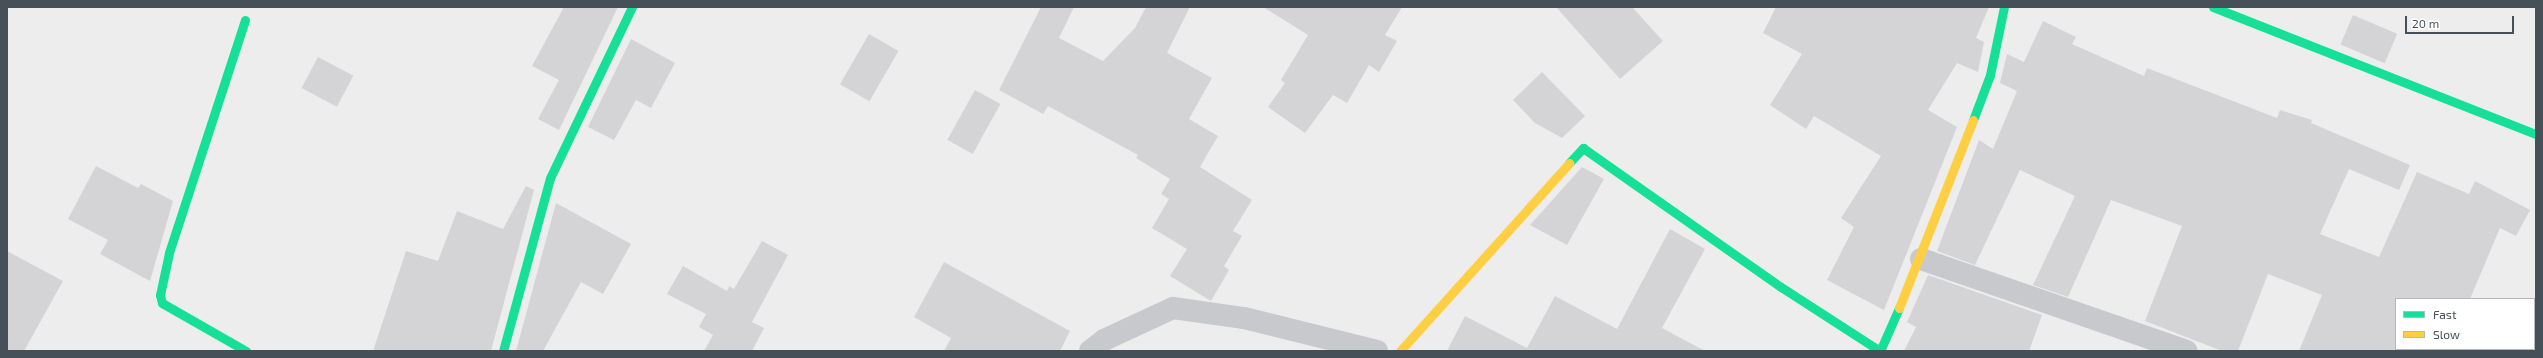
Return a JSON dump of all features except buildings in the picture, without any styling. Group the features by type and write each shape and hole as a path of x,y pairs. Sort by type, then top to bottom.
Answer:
{"street":[{"path":"503,351 550,178 632,7"},
{"path":"1400,351 1584,148 1781,287 1876,350 1880,351 1921,259 1990,75 2004,7"},
{"path":"2213,7 2536,134"},
{"path":"245,20 169,253 160,295 162,303 246,351"},
{"path":"1921,259 2186,351"},
{"path":"1090,351 1104,340 1173,308 1244,318 1377,351"}],"traffic: fast":[{"path":"503,351 550,178 632,7"},
{"path":"1973,120 1990,75 2004,7"},
{"path":"2213,7 2536,134"},
{"path":"245,20 169,253 160,295 162,303 246,351"},
{"path":"1569,163 1583,148 1781,287 1880,351 1899,308"}],"traffic: slow":[{"path":"1899,308 1973,120"},
{"path":"1400,351 1569,163"}]}
